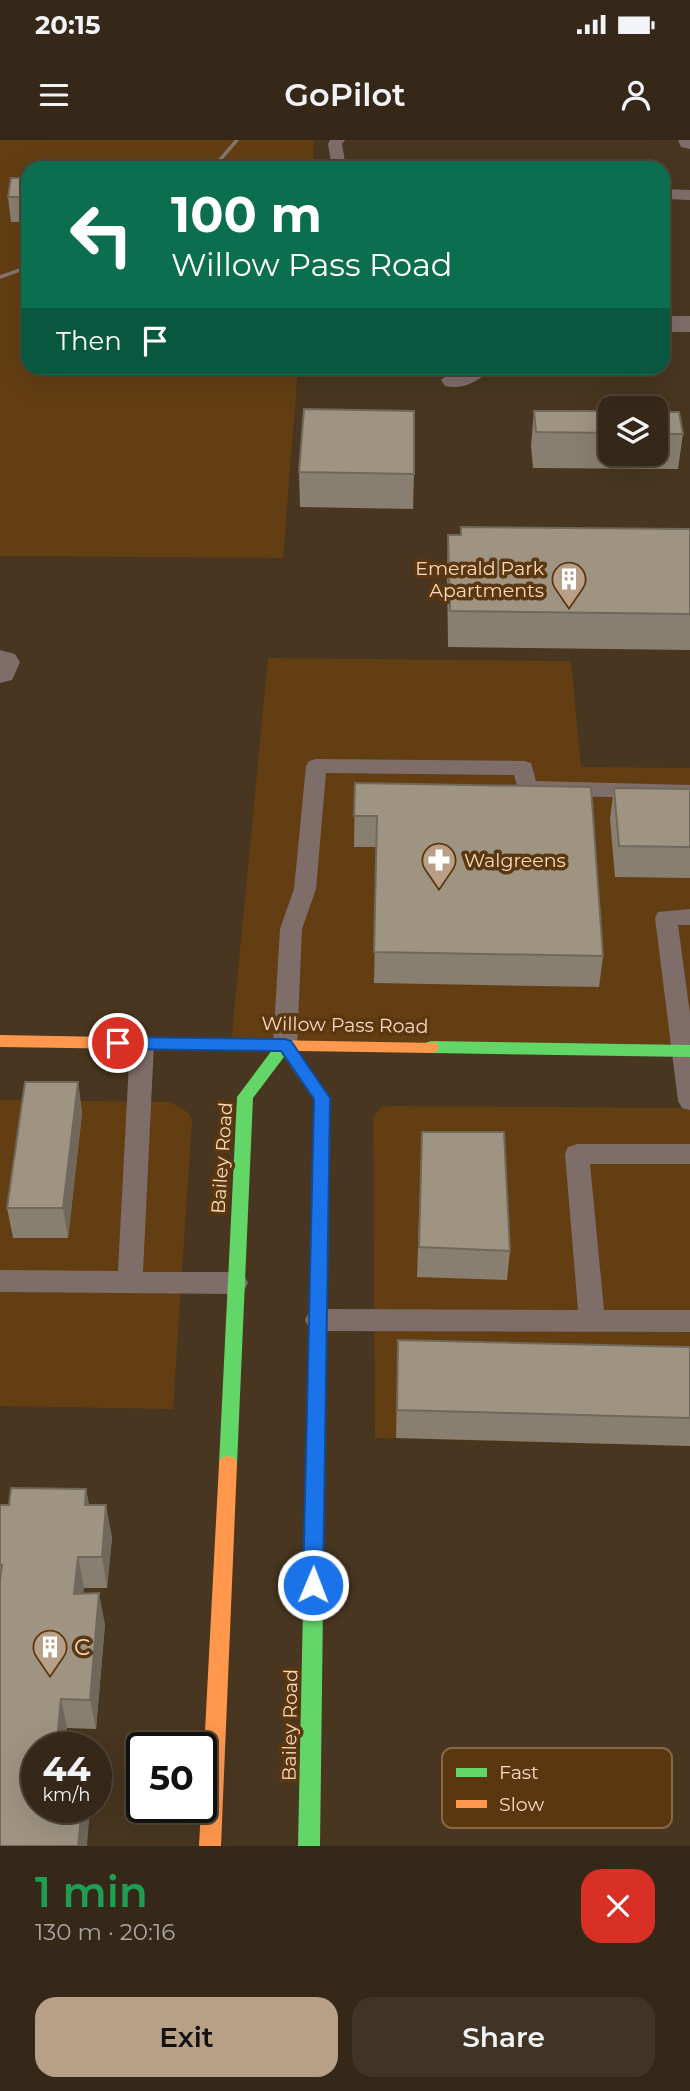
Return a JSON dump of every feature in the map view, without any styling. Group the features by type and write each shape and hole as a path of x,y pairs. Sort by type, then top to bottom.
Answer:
{"main road":[{"name":"Willow Pass Road","path":"0,1041 687,1051"},
{"name":"Bailey Road","path":"211,1846 245,1097 285,1045 322,1098 309,1846"}],"street":[{"path":"670,324 690,324"},
{"path":"0,661 3,662 0,672"}],"lane":[{"path":"338,140 335,144 338,161"},
{"path":"670,194 690,195"},
{"path":"285,1045 291,929 305,889 316,766 524,768 526,788 690,792"},
{"path":"690,918 666,918 687,1051 690,1101"},
{"path":"130,1282 142,1043"},
{"path":"592,1321 577,1154 690,1154"},
{"path":"0,1282 235,1283"},
{"path":"318,1320 690,1321"}],"shaded area":[{"path":"0,140 314,140 313,161 21,161 21,375 297,375 283,558 0,556"},
{"path":"268,658 571,661 581,767 690,768 690,1051 231,1044"},
{"path":"0,1100 170,1102 187,1112 192,1120 173,1409 0,1406"},
{"path":"381,1107 690,1108 690,1446 375,1438 373,1118"}],"building":[{"path":"11,178 21,178 21,197 8,197"},
{"path":"304,409 414,411 414,474 299,472"},
{"path":"534,411 598,411 598,433 536,432"},
{"path":"668,412 679,412 683,434 668,434"},
{"path":"461,527 690,529 690,614 450,611 448,535 461,535"},
{"name":"Walgreens","path":"355,783 591,787 603,956 374,952 377,816 354,816"},
{"path":"614,788 690,789 690,847 619,846"},
{"path":"25,1082 78,1082 63,1208 7,1208"},
{"path":"422,1132 504,1132 510,1251 419,1247"},
{"path":"398,1340 690,1347 690,1418 397,1410"},
{"name":"C","path":"11,1488 86,1489 85,1505 106,1505 102,1557 78,1557 74,1594 99,1593 90,1700 61,1699 58,1732 21,1732 21,1823 80,1823 78,1846 0,1846 0,1505 9,1505"}],"railway":[{"path":"219,161 237,140"},
{"path":"0,277 21,270"}],"traffic: fast":[{"path":"228,1464 245,1097 285,1045"},
{"path":"431,1047 690,1051"},
{"path":"309,1846 317,1369"}],"traffic: slow":[{"path":"0,1041 431,1047"},
{"path":"285,1045 322,1099 317,1369"},
{"path":"210,1846 228,1464"}],"place":[{"name":"Emerald Park Apartments","path":"569,609"},
{"name":"Walgreens","path":"439,890"},
{"name":"C","path":"50,1677"}],"route":[{"path":"118,1043 285,1045 322,1098 313,1585"}]}
